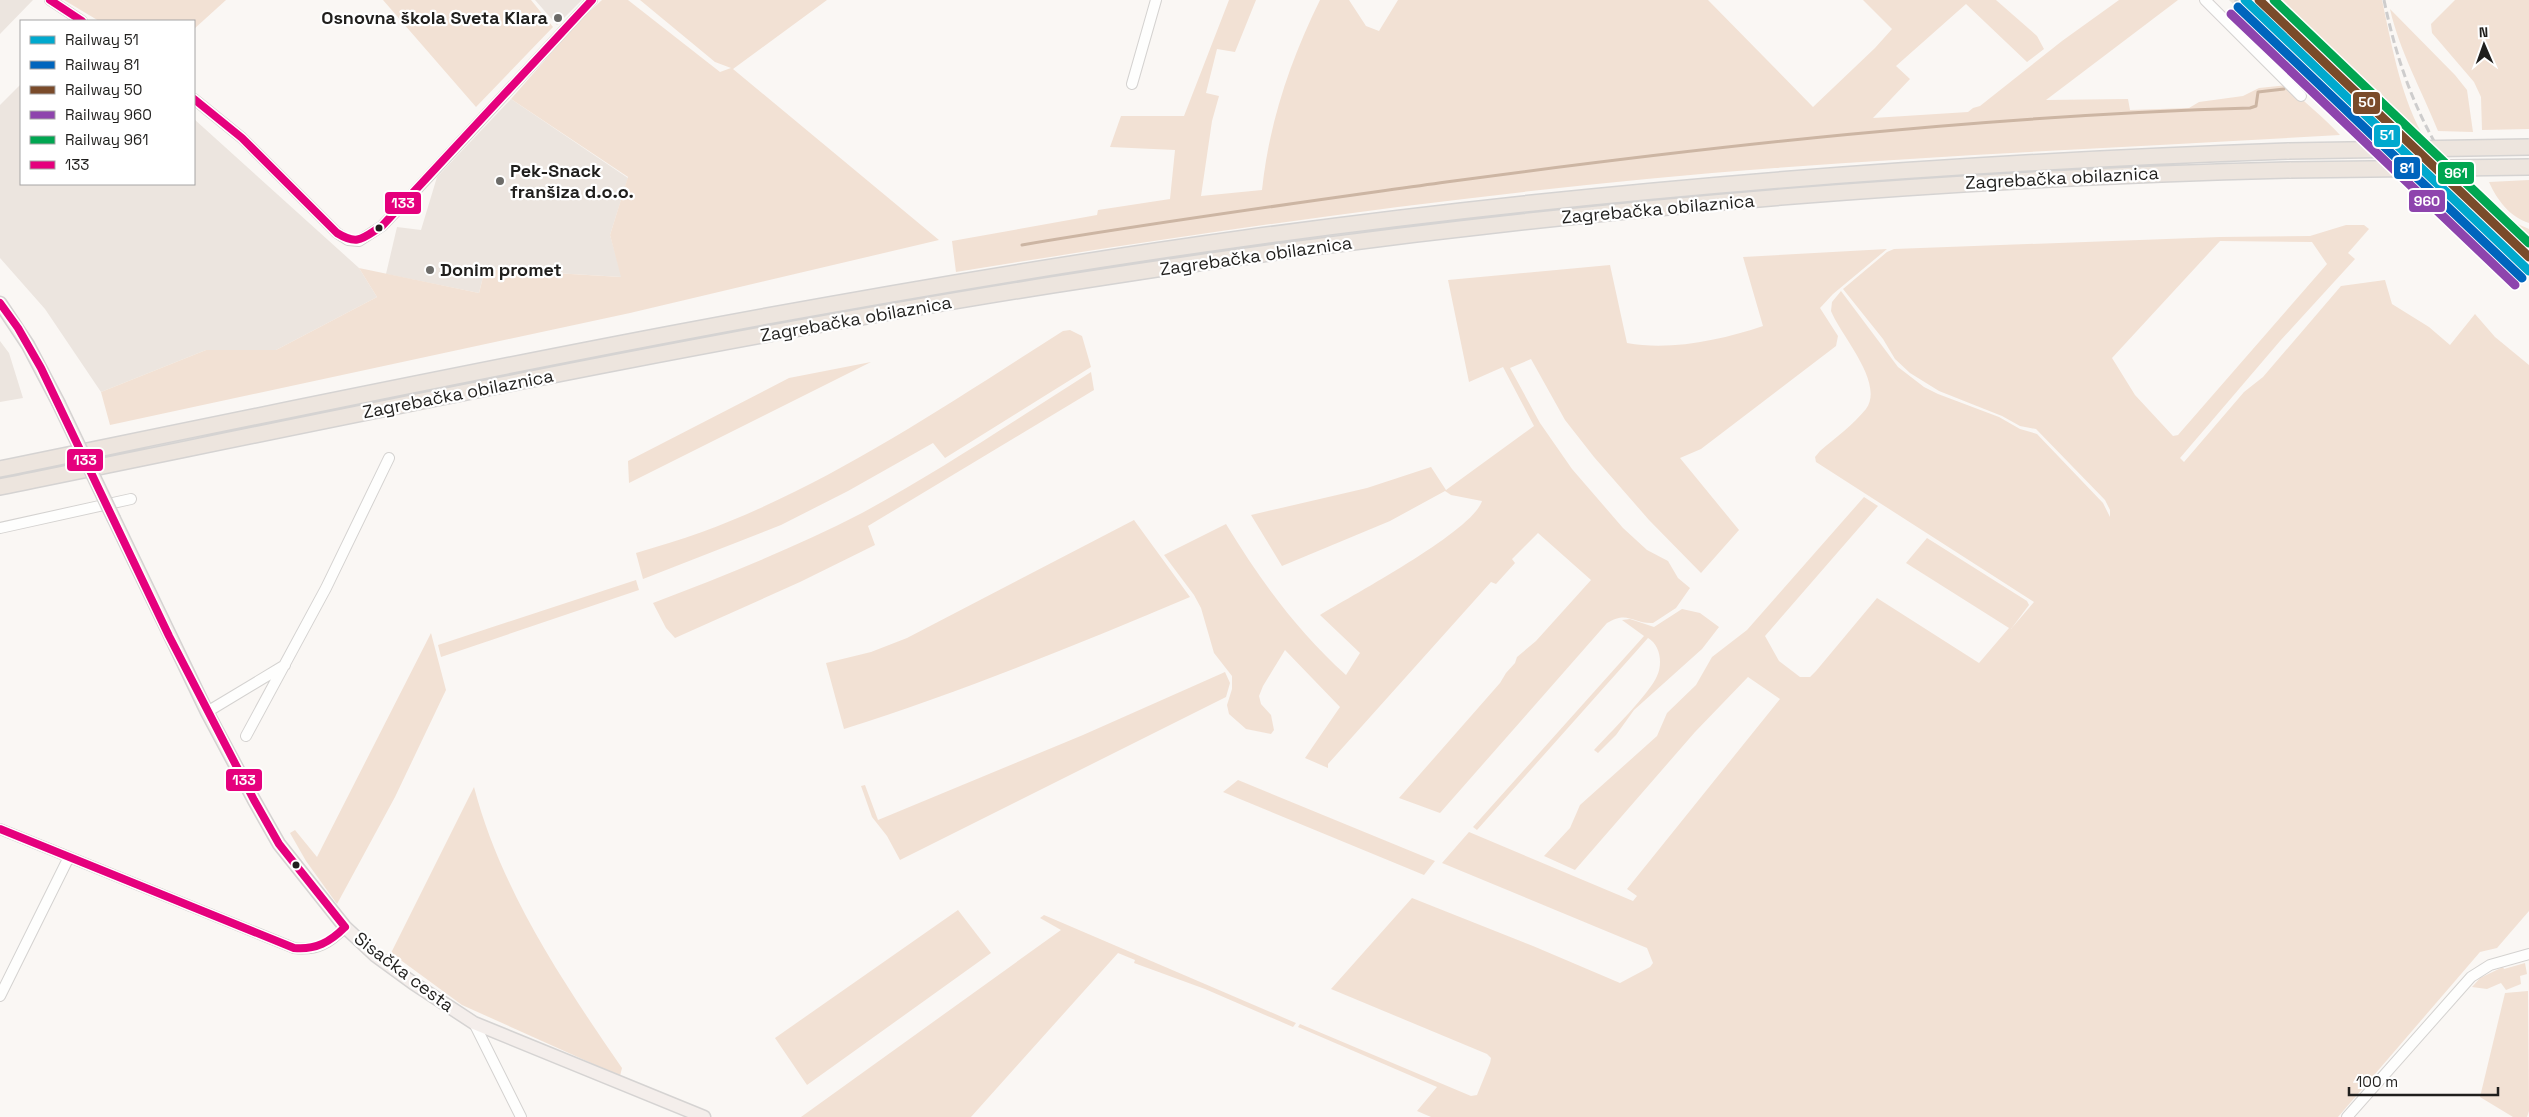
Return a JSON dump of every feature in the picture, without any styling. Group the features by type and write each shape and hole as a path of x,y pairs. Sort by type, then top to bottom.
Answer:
{"highway":[{"name":"Zagrebačka obilaznica","path":"0,469 573,352 840,302 1246,238 1547,200 1736,182 1953,166 2119,157 2289,151 2529,147"},
{"name":"Zagrebačka obilaznica","path":"0,488 595,366 1043,286 1251,256 1550,219 1739,200 2036,179 2291,170 2529,167"}],"main road":[{"name":"Sisačka cesta","path":"0,303 28,345 58,402 207,712 279,844 345,927 376,956 474,1023 704,1117"}],"street":[{"path":"50,0 80,20"},
{"path":"195,100 242,138 337,233 348,240 359,242 382,226 400,208 592,0"},
{"path":"1132,84 1156,0"},
{"path":"2205,0 2301,96"},
{"path":"246,736 326,588 389,458"},
{"path":"0,528 131,499"},
{"path":"207,712 285,665"},
{"path":"0,829 294,948 306,950 319,947 334,938 345,927"},
{"path":"0,996 69,857"},
{"path":"2347,1117 2471,976 2490,965 2529,954"},
{"path":"474,1023 521,1117"}],"shaded area":[{"path":"0,0 33,0 0,34"},
{"path":"64,0 226,0 195,28 195,20 97,20"},
{"path":"383,0 531,0 553,27 476,107"},
{"name":"Osnovna škola Sveta Klara","path":"535,0 582,0 557,25"},
{"path":"602,0 628,0 720,72 731,68 715,62 640,0 827,0 733,69 939,240 630,313 110,425 101,392 206,350 276,350 377,297 359,268 479,293 485,269 621,277 610,235 628,177 511,99 579,21"},
{"path":"1229,0 1256,0 1235,52 1217,49 1206,93 1219,96 1212,121 1201,196 1262,190 1265,165 1282,93 1299,46 1320,0 1349,0 1366,26 1379,31 1398,0 1708,0 1813,107 1875,48 1892,29 1863,0 1996,0 2037,36 2044,49 2027,62 1966,4 1896,66 1910,79 1873,118 1968,112 1980,106 2062,41 2119,0 2178,0 2046,100 2128,99 2130,110 2189,108 2199,102 2243,96 2259,88 2288,85 2340,135 1916,158 1775,168 1569,187 1262,225 956,272 952,241 1097,215 1098,210 1170,199 1175,150 1110,147 1121,116 1184,116"},
{"path":"2229,0 2260,0 2369,106 2414,159 2492,233 2488,239 2432,192"},
{"path":"2260,0 2382,0 2407,101 2421,132 2453,180 2518,254 2414,159 2369,106"},
{"path":"2455,0 2529,0 2529,129 2482,130 2481,97 2474,82 2432,33 2431,24"},
{"path":"2390,9 2455,75 2467,90 2473,132 2438,131 2399,40"},
{"path":"20,85 20,185 195,185 195,120 359,268 377,297 276,350 206,350 101,392 45,309 0,258 0,105"},
{"path":"511,99 628,178 610,235 622,277 485,269 479,293 386,274 397,227 421,230 437,177"},
{"path":"2529,180 2529,223 2516,217 2505,207 2489,182"},
{"path":"2504,218 2529,229 2529,251 2498,220"},
{"path":"2346,225 2364,225 2369,229 2348,253 2355,259 2280,341 2180,458 2184,462 2244,392 2263,377 2341,286 2385,280 2392,304 2429,327 2450,345 2475,314 2495,337 2529,365 2529,911 2497,948 2480,952 2338,1117 1431,1117 1417,1111 1437,1087 1298,1027 1300,1024 1471,1096 1477,1095 1490,1063 1491,1058 1487,1054 1331,989 1412,898 1620,983 1650,967 1653,963 1647,948 1442,863 1469,832 1633,901 1637,896 1627,889 1780,699 1748,677 1695,732 1575,870 1544,856 1570,828 1580,805 1657,736 1667,713 1696,685 1712,657 1747,630 1864,497 1878,506 1765,636 1779,661 1800,677 1810,677 1816,671 1877,598 1979,663 2009,628 1906,563 1927,538 2027,601 2029,605 2011,629 2034,602 1816,462 1815,457 1820,451 1861,415 1866,409 1870,398 1870,386 1866,373 1831,311 1832,302 1841,291 1898,367 1924,387 1938,394 1999,417 2020,429 2037,434 2103,503 2110,517 2110,510 2105,500 2036,429 2020,426 2002,416 1939,391 1910,373 1895,359 1883,339 1843,289 1887,252 1894,249 2220,237 2310,236","holes":["2220,241 2312,242 2327,264 2178,435 2173,436 2135,395 2112,358"]},
{"path":"1887,249 1833,294 1820,308 1838,336 1836,346 1701,449 1680,458 1739,530 1701,573 1649,520 1594,457 1565,420 1531,359 1510,368 1540,423 1572,469 1623,528 1647,550 1668,561 1678,578 1690,588 1676,608 1653,623 1620,618 1607,623 1440,813 1399,798 1500,683 1515,663 1517,657 1536,641 1591,580 1538,533 1512,559 1515,563 1496,584 1491,582 1328,764 1328,768 1305,758 1340,707 1285,650 1259,696 1261,704 1271,715 1274,730 1271,734 1246,729 1229,714 1227,705 1232,689 1232,676 1214,653 1201,608 1194,595 1164,555 1226,524 1252,565 1295,623 1346,675 1360,653 1320,615 1435,545 1474,514 1482,501 1451,495 1445,491 1390,521 1282,566 1251,515 1367,488 1431,467 1446,490 1534,426 1503,367 1469,382 1448,280 1610,265 1627,343 1661,346 1678,345 1713,340 1763,326 1743,257"},
{"path":"1070,330 1082,336 1091,367 945,458 933,443 848,491 781,525 643,579 636,553 702,532 750,513 796,491 887,441 1063,331"},
{"path":"0,341 9,353 23,398 0,402"},
{"path":"871,362 629,483 628,461 789,378"},
{"path":"1091,372 1094,390 868,526 875,545 800,582 675,638 666,628 653,603 759,561 862,513 949,462"},
{"path":"1134,520 1190,597 975,684 844,729 826,663 871,652 907,638"},
{"path":"636,580 639,590 441,657 438,645"},
{"path":"1682,609 1700,613 1719,627 1702,649 1634,710 1616,735 1598,753 1594,750 1638,703 1657,676 1660,666 1658,650 1648,638 1477,830 1473,827 1644,636 1622,620 1630,619 1654,627"},
{"path":"431,633 446,690 395,797 337,904 306,861 290,833 295,830 317,857"},
{"path":"1225,672 1230,683 1226,697 900,860 887,836 872,817 861,786 865,785 878,820 1083,735"},
{"path":"1238,780 1435,861 1424,875 1223,792"},
{"path":"474,787 500,862 517,898 536,934 577,1002 622,1068 620,1076 462,1005 391,953"},
{"path":"958,910 991,953 807,1085 775,1038"},
{"path":"1044,915 1296,1023 1293,1027 1205,989 1134,963 1135,960 1118,953 971,1117 801,1117 1061,930 1040,918"},
{"path":"2525,963 2527,974 2520,976 2521,984 2506,990 2501,983 2487,989 2472,987 2480,978 2503,967 2504,969"},
{"path":"2528,991 2529,1111 2527,1117 2513,1117 2480,1097 2505,993"}],"waterway":[{"path":"1022,245 1446,182 1646,156 1948,125 2149,112 2250,108 2256,106 2258,92 2284,89"}],"railway":[{"path":"2235,0 2450,205 2512,255"},
{"path":"2384,0 2405,76 2435,142 2475,202 2529,260"}],"rail line":[{"name":"51","path":"2245,0 2529,271"},
{"name":"50","path":"2259,0 2529,257"},
{"name":"961","path":"2274,0 2529,243"},
{"name":"81","path":"2238,7 2522,278"},
{"name":"960","path":"2231,14 2515,285"}],"transit line":[{"name":"133","path":"50,0 80,20"},
{"name":"133","path":"195,100 242,138 337,233 350,239 360,239 382,226 592,0"},
{"name":"133","path":"0,303 18,328 41,368 169,636 254,800 279,844 345,927"},
{"name":"133","path":"0,829 294,948 309,948 322,944 334,937 345,927"}],"place":[{"name":"Osnovna škola Sveta Klara","path":"558,18"},
{"name":"Pek-Snack franšiza d.o.o.","path":"500,181"},
{"name":"Donim promet","path":"430,270"}]}
